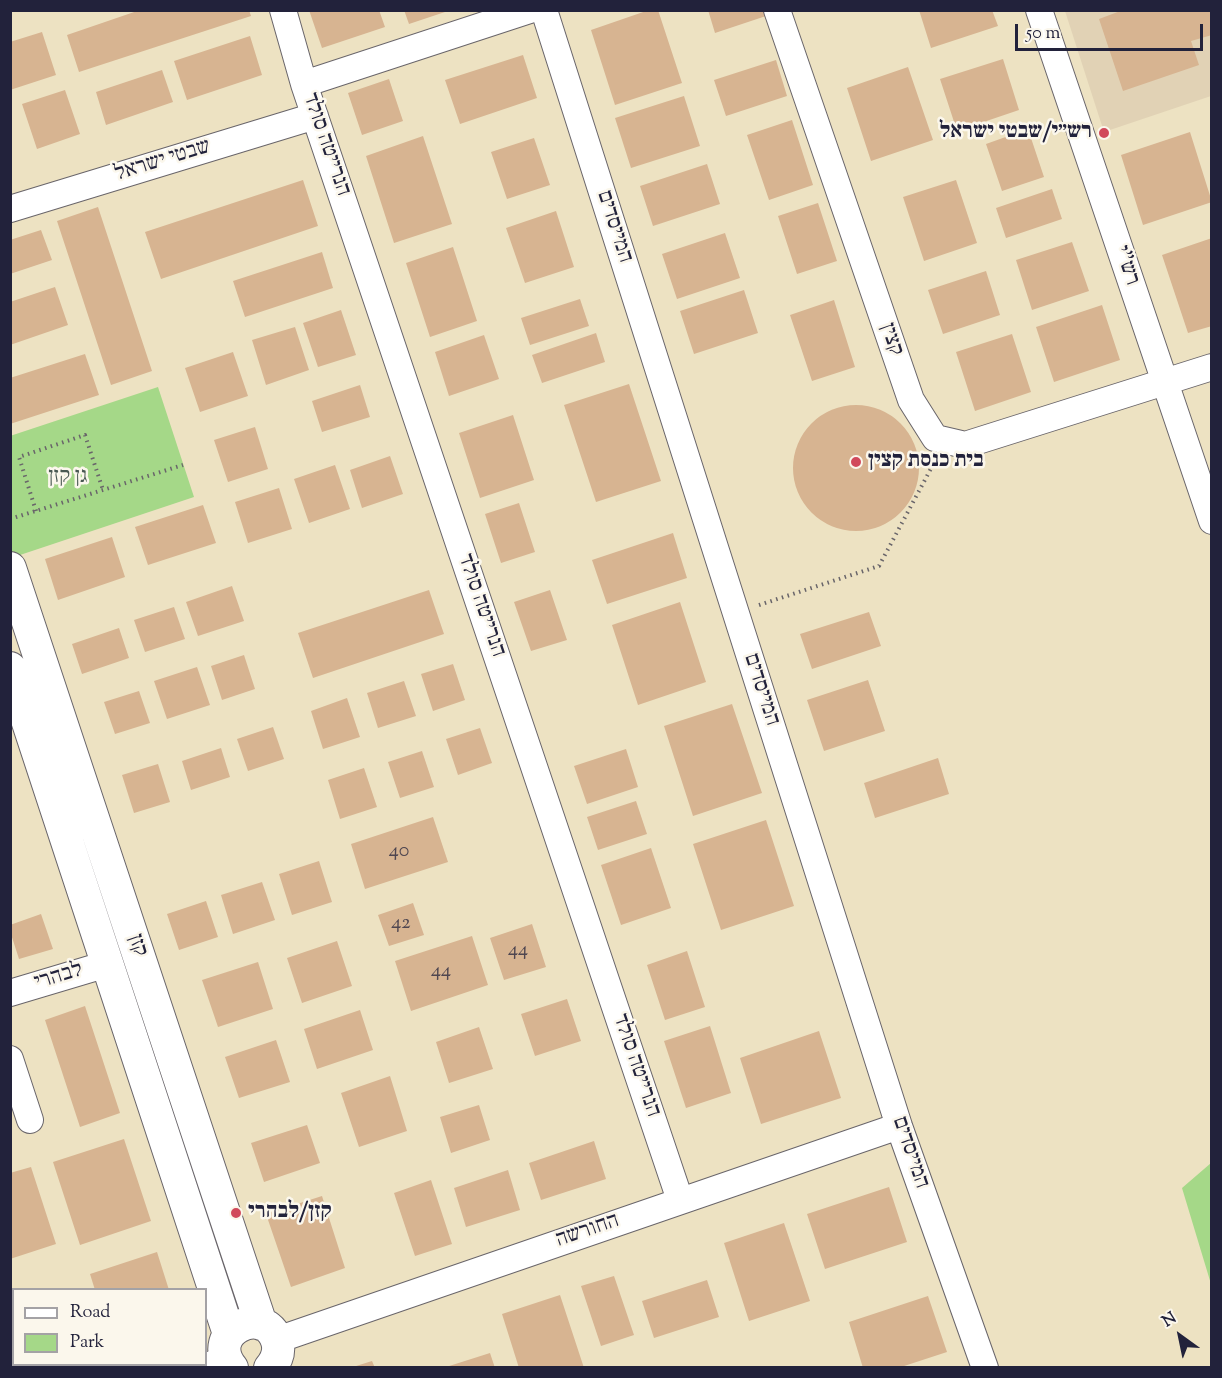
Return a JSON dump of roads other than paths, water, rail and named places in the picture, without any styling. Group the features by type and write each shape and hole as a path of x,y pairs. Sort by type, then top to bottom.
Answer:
{"street":[{"name":"הנרייטה סולד","path":"283,10 304,84 680,1200"},
{"path":"304,84 530,10"},
{"name":"המייסדים","path":"544,10 899,1126 985,1368"},
{"name":"קצין","path":"777,10 910,400 935,438 965,445 1165,383"},
{"name":"רש\"י","path":"1039,10 1212,521"},
{"name":"שבטי ישראל","path":"10,209 315,116"},
{"path":"1165,383 1212,367"},
{"name":"קזן","path":"10,568 269,1344"},
{"name":"קזן","path":"10,668 107,964 203,1288"},
{"name":"לבהרי","path":"10,993 107,964"},
{"path":"10,1059 30,1120"},
{"name":"החורשה","path":"269,1344 899,1126"},
{"name":"קזן","path":"207,1303 223,1357"},
{"path":"223,1357 236,1327 244,1323 269,1344"}],"place":[{"name":"רש״י/שבטי ישראל","path":"1104,133"},
{"name":"בית כנסת קצין","path":"856,462"},
{"name":"קזן/לבהרי","path":"236,1213"}],"park label":[{"name":"גן קזן","path":"68,478"}]}
